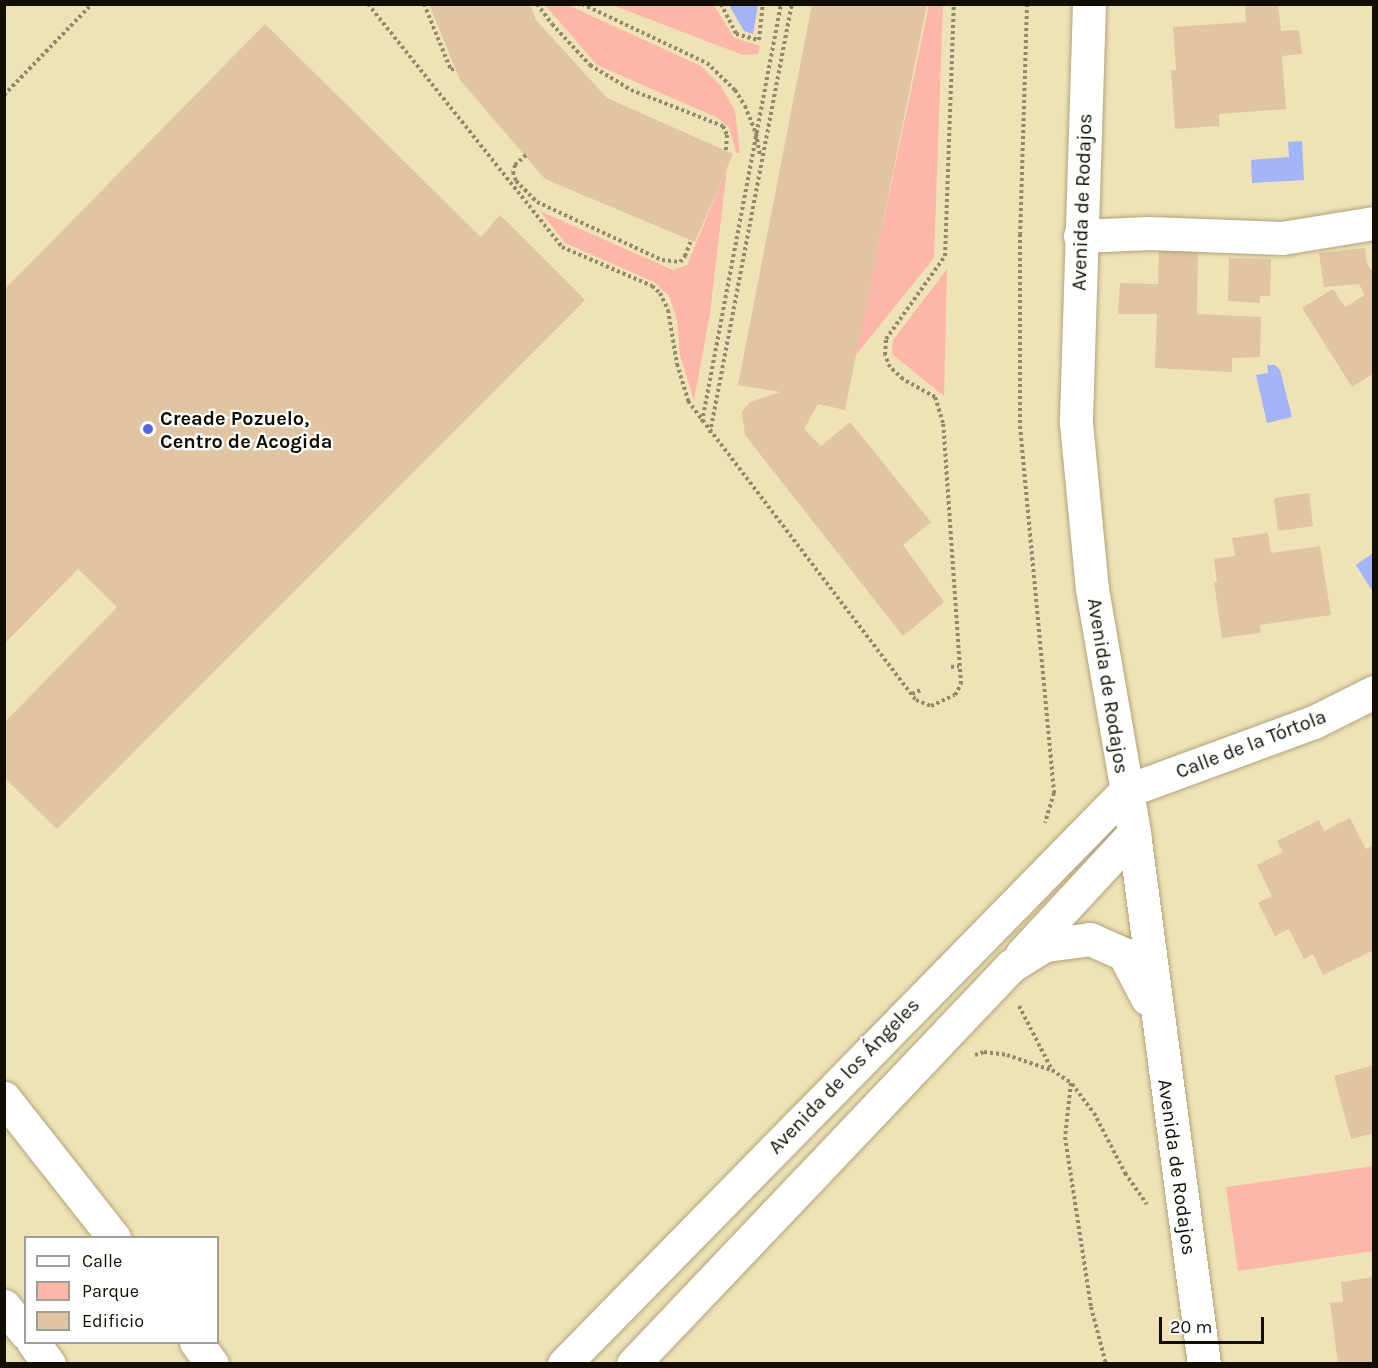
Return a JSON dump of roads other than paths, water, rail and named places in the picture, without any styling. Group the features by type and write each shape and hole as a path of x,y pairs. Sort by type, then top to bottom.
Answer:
{"street":[{"name":"Avenida de Rodajos","path":"1089,4 1080,236 1076,423 1092,589 1134,833 1204,1364"},
{"path":"1080,236 1149,233 1282,238 1374,223"},
{"name":"Calle de la Tórtola","path":"1126,791 1314,722 1374,692"},
{"name":"Avenida de los Ángeles","path":"564,1364 1126,791"},
{"path":"633,1364 1011,966 1134,833"},
{"path":"1011,966 1045,945 1090,939 1124,954 1157,1018"},
{"path":"4,1098 112,1236"},
{"path":"4,1306 24,1331"},
{"path":"34,1344 49,1364"},
{"path":"197,1344 212,1364"}],"water":[{"path":"729,5 758,5 753,34 744,31"},
{"path":"1302,141 1304,180 1252,183 1251,160 1289,157 1288,142"},
{"path":"1267,365 1275,365 1280,370 1292,417 1267,423 1256,375 1268,373"},
{"path":"1373,553 1373,592 1356,565"}],"place":[{"name":"Creade Pozuelo, Centro de Acogida","path":"148,429"}]}
